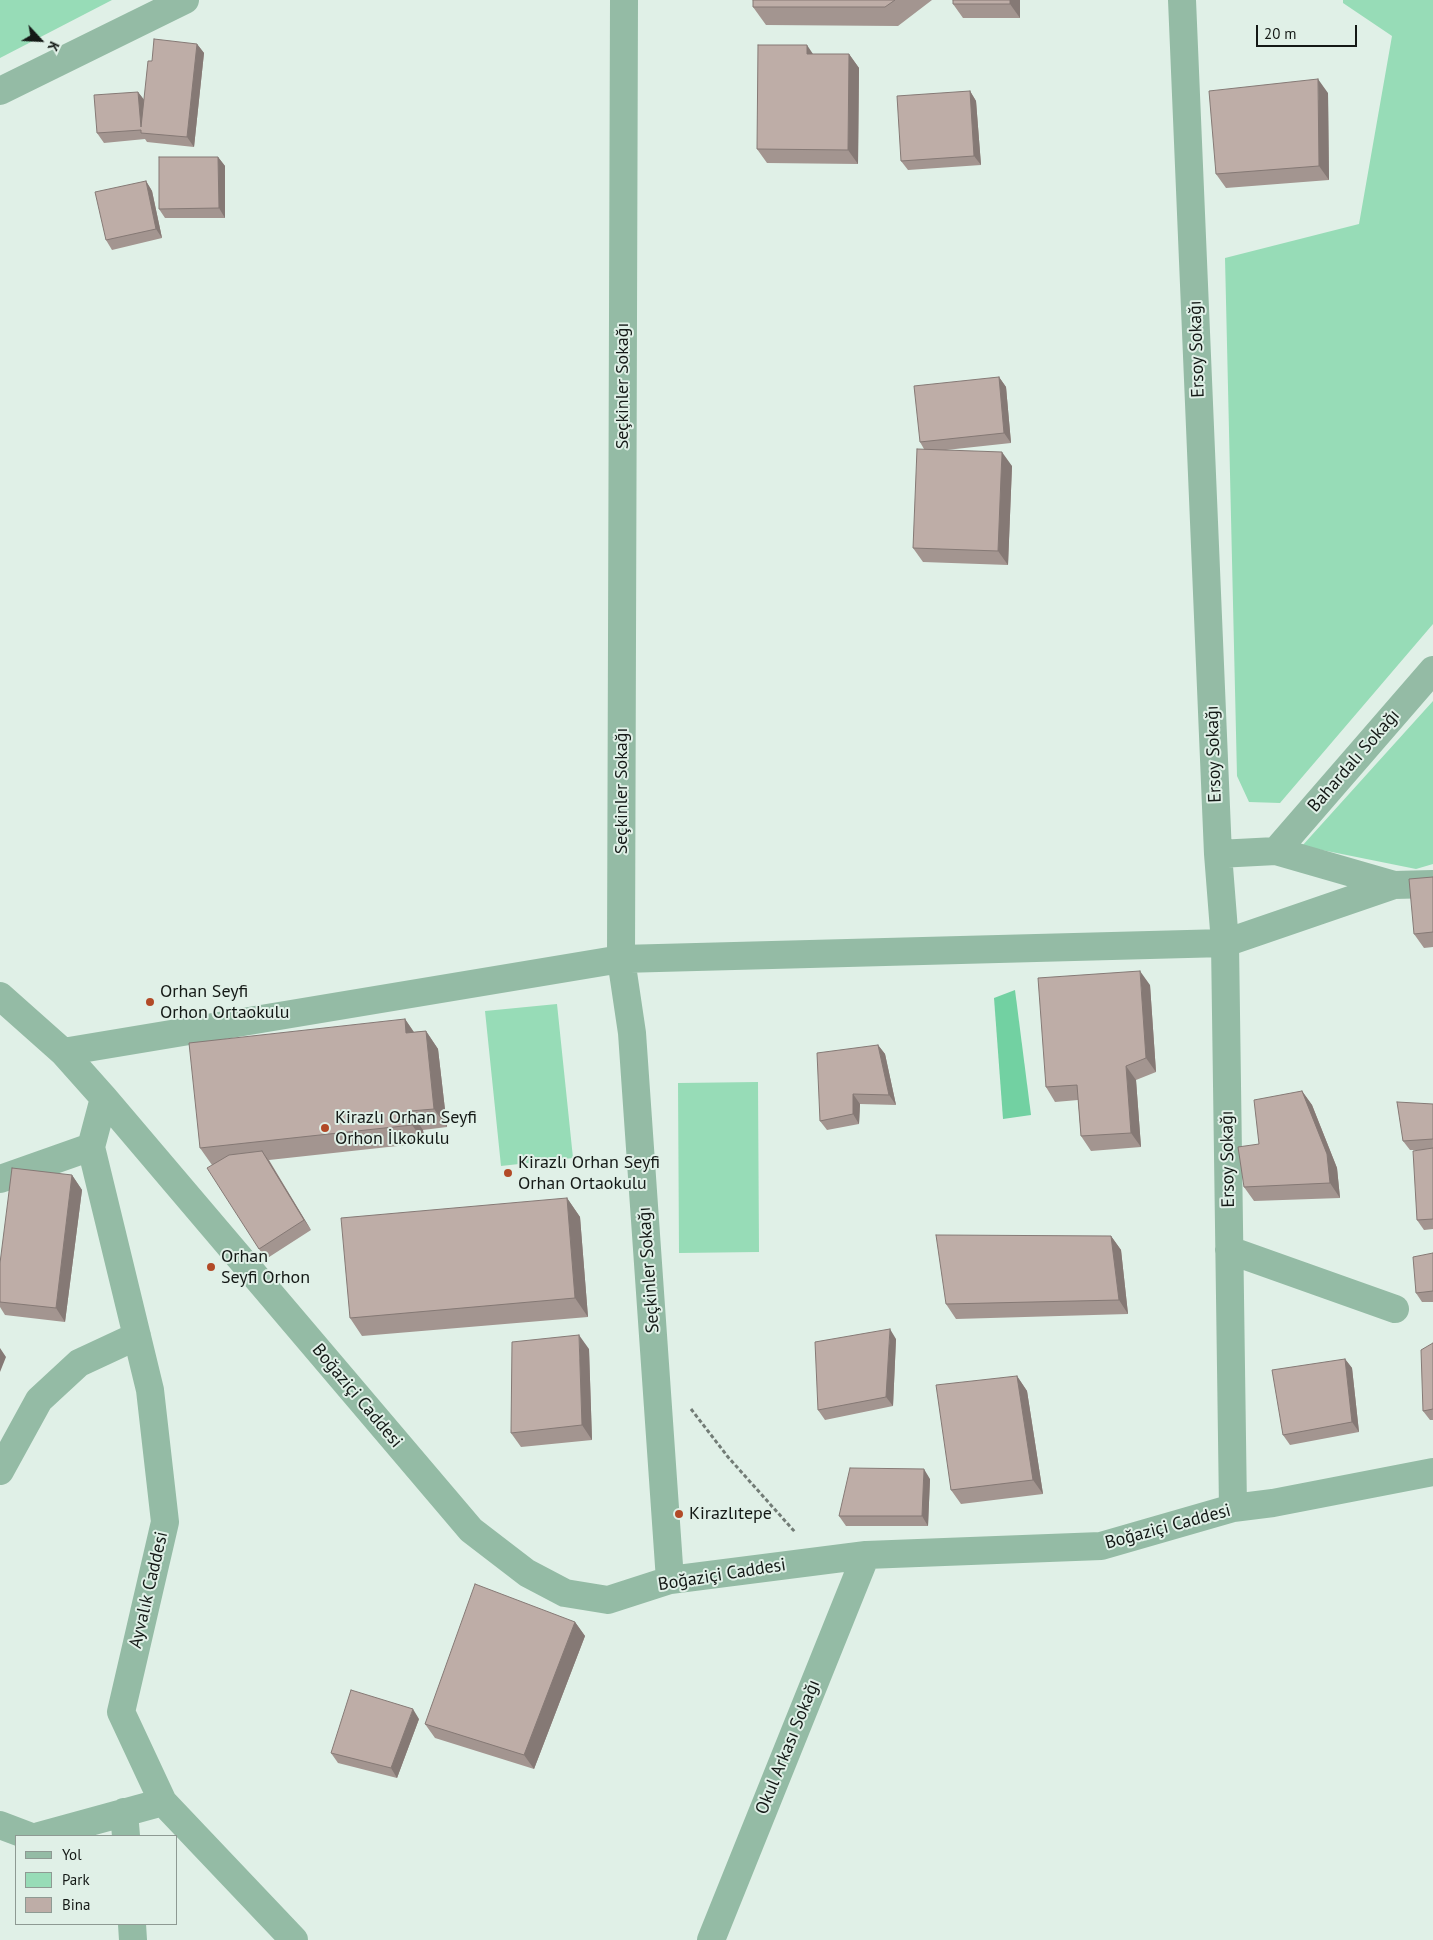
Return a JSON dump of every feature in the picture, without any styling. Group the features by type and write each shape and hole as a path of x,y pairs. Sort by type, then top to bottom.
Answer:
{"street":[{"path":"0,91 185,0"},
{"name":"Seçkinler Sokağı","path":"624,0 621,959 632,1033 670,1580"},
{"name":"Ersoy Sokağı","path":"1182,0 1218,854 1224,943 1233,1508"},
{"name":"Bahardalı Sokağı","path":"1276,851 1433,670"},
{"path":"1218,854 1276,851 1394,885"},
{"path":"63,1052 621,959 1224,943 1394,885 1433,884"},
{"name":"Boğaziçi Caddesi","path":"0,996 63,1052 104,1098 471,1530 526,1573 565,1593 608,1600 670,1580 866,1555 1101,1546 1233,1508 1273,1503 1433,1472"},
{"name":"Ayvalık Caddesi","path":"104,1098 91,1147 150,1390 165,1522 121,1712 164,1802 294,1940"},
{"path":"0,1179 91,1147"},
{"path":"1229,1250 1395,1309"},
{"path":"0,1471 38,1400 79,1362 137,1336"},
{"name":"Okul Arkası Sokağı","path":"711,1940 866,1555"},
{"path":"46,1835 125,1824 164,1802"},
{"path":"0,1825 27,1835"},
{"path":"132,1925 133,1940"}],"path":[{"path":"687,1405 728,1456 820,1561"}],"green space":[{"path":"0,0 112,0 0,58"},
{"path":"1343,0 1433,0 1433,624 1280,803 1249,802 1237,776 1225,258 1359,224 1392,36 1343,3"},
{"path":"1433,701 1433,864 1416,869 1302,846"},
{"path":"557,1004 573,1158 501,1166 485,1011"},
{"path":"758,1082 759,1252 679,1253 678,1083"}],"shaded area":[{"path":"1015,990 1031,1115 1003,1119 994,998"}],"building":[{"path":"753,0 895,0 885,7 753,7"},
{"path":"953,0 1010,0 1010,4 953,4"},
{"path":"154,39 197,44 187,137 141,133 141,130 97,133 94,95 138,92 141,127 148,61 152,61"},
{"path":"758,45 807,45 807,54 849,54 848,150 757,149"},
{"path":"1318,79 1319,166 1216,174 1209,91"},
{"path":"970,91 974,156 901,161 897,96"},
{"path":"159,157 218,157 219,208 159,209"},
{"path":"146,181 156,229 106,240 95,192"},
{"path":"999,377 1004,433 920,442 914,386"},
{"path":"917,449 1002,452 998,551 913,548"},
{"path":"1433,877 1433,932 1414,934 1409,879"},
{"path":"1140,971 1146,1058 1126,1066 1131,1133 1081,1136 1077,1085 1046,1087 1038,978"},
{"path":"405,1019 406,1033 426,1031 434,1109 410,1111 412,1125 200,1148 189,1043"},
{"path":"878,1045 889,1095 853,1094 853,1114 820,1121 817,1053"},
{"path":"1302,1091 1327,1154 1330,1183 1244,1187 1238,1147 1259,1144 1254,1100"},
{"path":"1397,1102 1433,1104 1433,1139 1403,1141"},
{"path":"1433,1148 1433,1219 1417,1220 1413,1151"},
{"path":"262,1151 304,1220 259,1249 207,1168 229,1155"},
{"path":"12,1168 72,1175 56,1308 0,1302 0,1263"},
{"path":"567,1198 575,1298 350,1318 341,1218"},
{"path":"936,1235 1111,1236 1119,1300 946,1304"},
{"path":"1433,1253 1433,1291 1416,1293 1413,1257"},
{"path":"890,1329 886,1397 818,1410 815,1342"},
{"path":"579,1335 582,1425 511,1433 512,1342"},
{"path":"1433,1343 1433,1409 1423,1411 1421,1350"},
{"path":"1345,1359 1352,1422 1283,1435 1272,1370"},
{"path":"1017,1376 1033,1480 951,1490 936,1385"},
{"path":"850,1468 924,1469 922,1516 839,1516"},
{"path":"475,1584 575,1622 524,1755 425,1724"},
{"path":"351,1690 413,1709 391,1768 331,1753"}],"place":[{"name":"Orhan Seyfi Orhon Ortaokulu","path":"150,1002"},
{"name":"Kirazlı Orhan Seyfi Orhon İlkokulu","path":"325,1128"},
{"name":"Kirazlı Orhan Seyfi Orhan Ortaokulu","path":"508,1173"},
{"name":"Orhan Seyfi Orhon","path":"211,1267"},
{"name":"Kirazlıtepe","path":"679,1514"}]}
